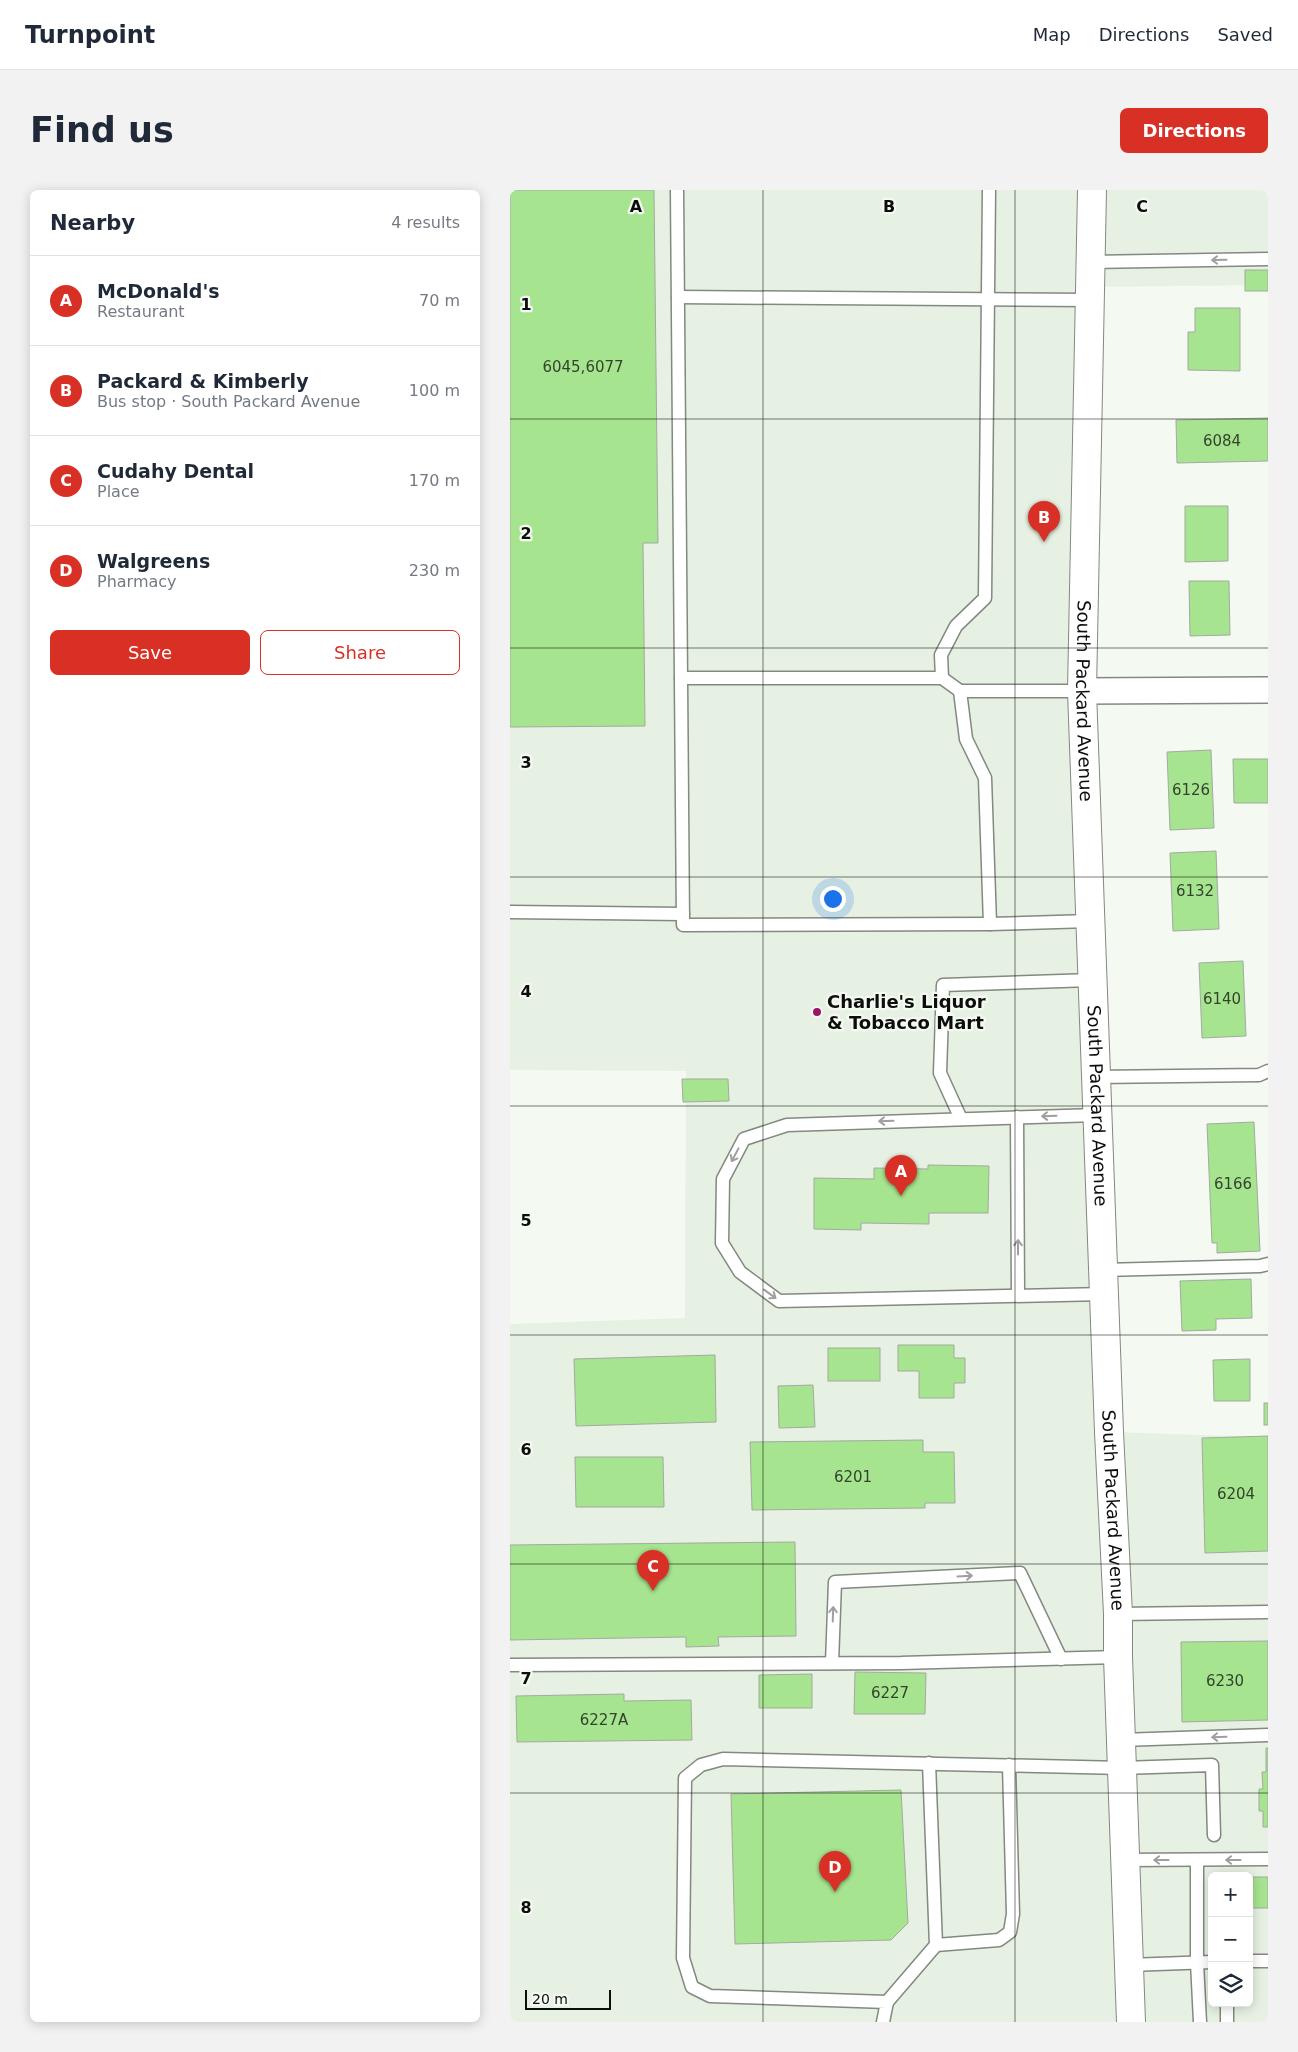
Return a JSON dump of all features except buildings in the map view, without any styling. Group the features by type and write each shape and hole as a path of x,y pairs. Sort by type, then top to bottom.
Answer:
{"street":[{"name":"South Packard Avenue","path":"1092,190 1082,690 1097,1115 1118,1614 1131,2022"},
{"path":"1082,690 1268,690"}],"lane":[{"path":"677,190 683,925 990,924 1090,921"},
{"path":"942,678 941,655 956,626 986,598 986,298 989,190"},
{"path":"1090,262 1268,259"},
{"path":"678,296 1090,300"},
{"path":"681,678 942,678 960,691 1082,690"},
{"path":"960,691 966,739 986,778 990,924"},
{"path":"510,912 683,914"},
{"path":"961,1119 940,1073 943,985 1092,980"},
{"path":"1096,1077 1259,1075 1268,1071"},
{"path":"1097,1115 787,1124 744,1139 722,1179 722,1242 740,1272 780,1301 1018,1296 1104,1282 1268,1264"},
{"path":"1017,1117 1018,1296"},
{"path":"832,1663 835,1582 1020,1573 1060,1659"},
{"path":"1118,1614 1268,1612"},
{"path":"510,1665 832,1663 1118,1657"},
{"path":"1121,1740 1268,1735"},
{"path":"887,2002 710,1996 692,1987 683,1958 685,1778 701,1765 723,1759 1122,1768 1212,1765 1214,1835"},
{"path":"883,2022 887,2002 936,1945 929,1763"},
{"path":"936,1945 999,1940 1010,1932 1013,1914 1009,1765"},
{"path":"1125,1860 1268,1860"},
{"path":"1198,1860 1197,1962 1200,2022"},
{"path":"1253,1961 1268,1961"},
{"path":"1129,1965 1208,1962"},
{"path":"1227,2007 1227,2022"}],"shaded area":[{"path":"510,190 1268,190 1268,285 1090,287 1082,691 1109,1432 1268,1437 1268,2022 510,2022 510,1324 685,1318 686,1071 510,1070"}],"place":[{"name":"Packard & Kimberly","path":"1044,542"},
{"name":"Charlie's Liquor & Tobacco Mart","path":"817,1012"},
{"name":"McDonald's","path":"901,1196"},
{"name":"Cudahy Dental","path":"653,1591"},
{"name":"Walgreens","path":"835,1892"}]}
